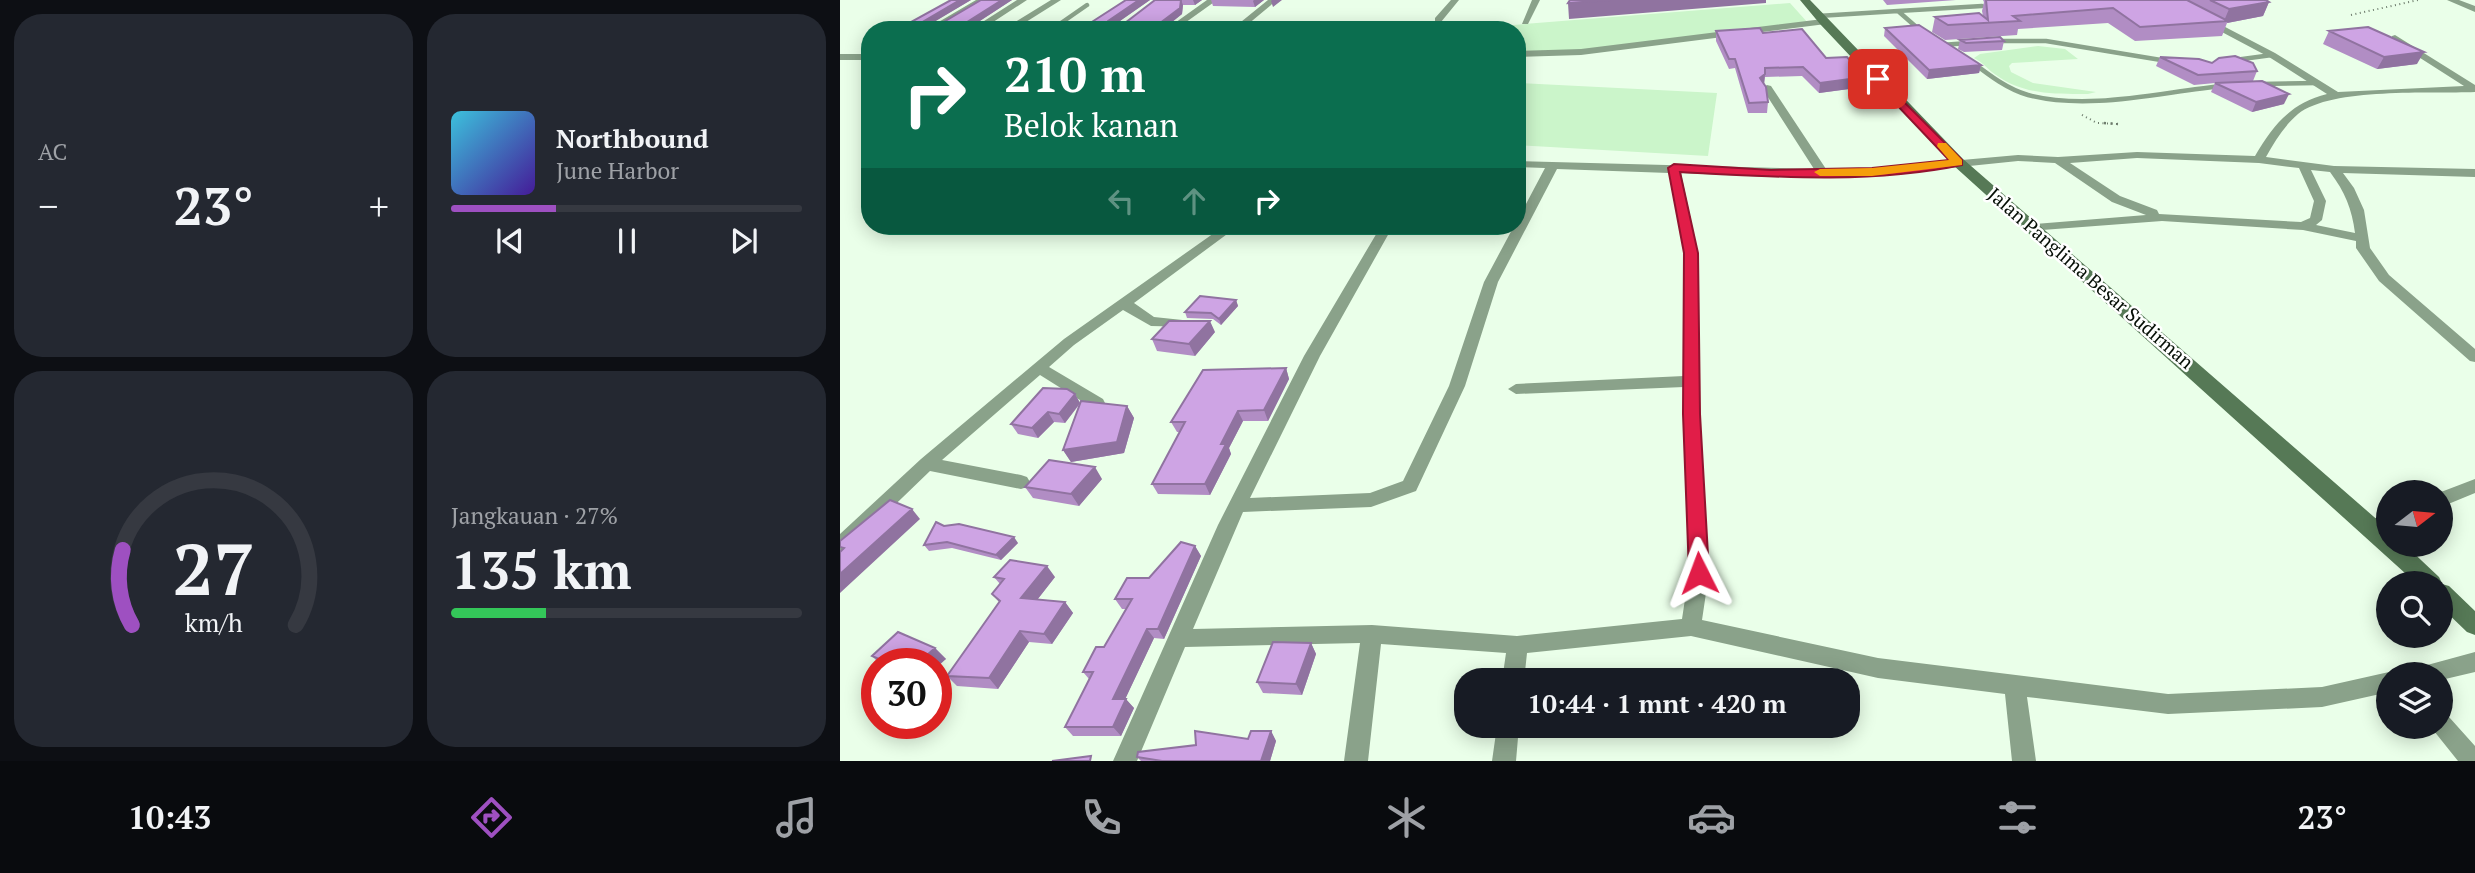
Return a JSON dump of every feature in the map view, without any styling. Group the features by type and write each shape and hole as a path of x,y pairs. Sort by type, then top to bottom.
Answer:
{"main road":[{"name":"Jalan Panglima Besar Sudirman","path":"1805,0 1820,19 1958,162 2376,521"},
{"name":"Jalan Panglima Besar Sudirman","path":"2403,557 2418,571"},
{"path":"2453,604 2475,625"}],"street":[{"path":"945,21 982,0"},
{"path":"989,21 1023,0"},
{"path":"1021,21 1057,0"},
{"path":"1182,21 1213,0"},
{"path":"1246,21 1273,0"},
{"path":"1438,20 1455,0"},
{"path":"1526,21 1536,0"},
{"path":"2451,0 2475,9"},
{"path":"2191,13 2272,55 2334,94"},
{"path":"1526,54 1581,52 1820,19"},
{"path":"2395,38 2475,89"},
{"path":"840,57 861,57"},
{"path":"1767,88 1822,172"},
{"path":"2259,160 2271,135 2288,116 2309,103 2334,94 2475,89"},
{"path":"1526,164 1771,173 1872,172 2018,158 2058,160 2137,155 2259,160 2334,169 2475,173"},
{"path":"2058,160 2116,199 2162,217"},
{"path":"1526,216 1553,165"},
{"path":"2302,226 2316,220 2320,201 2303,165"},
{"path":"1674,168 1691,253 1692,381 1699,573 1691,627"},
{"path":"2334,169 2354,198 2363,248 2384,278 2475,357"},
{"path":"2035,228 2162,217 2302,226 2362,239"},
{"path":"840,546 928,464 1039,368 1126,300 1219,235"},
{"path":"1125,761 1238,505 1312,356 1382,235"},
{"path":"1238,505 1371,500 1410,486 1457,386 1491,282 1516,235"},
{"path":"1126,300 1133,312 1151,321 1201,325"},
{"path":"1039,368 1097,403"},
{"path":"1516,389 1692,381"},
{"path":"928,464 1021,482"},
{"path":"2454,495 2475,486"},
{"path":"1179,638 1372,634 1517,646 1691,627 1878,668 2015,688 2168,704 2322,697 2376,685"},
{"path":"1356,761 1372,634"},
{"path":"1514,668 1517,646"},
{"path":"2453,668 2475,662"},
{"path":"2015,688 2024,761"},
{"path":"1504,761 1507,738"},
{"path":"2453,738 2473,761"}],"lane":[{"path":"1064,21 1087,5"},
{"path":"1820,19 1982,6"},
{"path":"1898,11 1928,36"},
{"path":"1935,40 1951,51"},
{"path":"1993,41 2046,41 2178,62"},
{"path":"1941,45 1973,42"},
{"path":"2227,61 2272,55"},
{"path":"1962,57 1997,82 2028,95 2066,99 2111,97 2225,86"},
{"path":"2250,84 2316,83"}],"path":[{"path":"2351,15 2418,0"},
{"path":"2066,99 2086,118 2118,124"}],"green space":[{"path":"1790,3 1808,23 1612,48 1526,53 1526,24"},
{"path":"2038,46 2065,49 2078,59 2012,63 2009,66 2011,72 2033,83 2096,92 2064,94 2029,90 2006,82 1974,58 1980,54"},
{"path":"1526,83 1717,93 1708,156 1526,146"}],"building":[{"path":"951,0 960,0 924,21 913,21"},
{"path":"981,0 1002,0 969,21 945,21"},
{"path":"1126,0 1139,0 1108,21 1093,21"},
{"path":"1155,0 1181,0 1180,8 1163,21 1128,21"},
{"path":"1570,0 1610,0 1568,3"},
{"path":"1986,0 2187,0 2228,21 2140,27 2113,8 2013,16 2020,21 1948,25 1935,17 1979,13 1988,20"},
{"path":"2210,0 2266,0 2269,2 2229,9"},
{"path":"1919,25 1981,65 1929,70 1885,28"},
{"path":"2368,27 2424,52 2384,57 2329,31"},
{"path":"1760,28 1763,33 1802,29 1826,58 1847,57 1865,77 1820,83 1803,67 1765,68 1765,74 1760,78 1766,87 1768,102 1749,103 1735,59 1729,59 1716,31"},
{"path":"2000,37 2004,41 1966,43 1960,40"},
{"path":"2235,56 2253,63 2257,71 2198,75 2160,57 2199,59 2212,63 2219,58"},
{"path":"2262,81 2289,94 2256,102 2215,83"},
{"path":"1200,296 1236,300 1219,319 1211,313 1185,312"},
{"path":"1169,321 1210,321 1189,344 1152,339"},
{"path":"1286,368 1264,410 1238,411 1221,444 1226,444 1205,484 1152,484 1185,422 1171,422 1203,370"},
{"path":"1043,388 1067,389 1075,394 1059,414 1048,412 1032,428 1011,424"},
{"path":"1081,401 1127,406 1117,442 1063,450"},
{"path":"1049,460 1095,467 1071,494 1025,487"},
{"path":"890,500 912,509 840,574 840,552 844,548 840,547 840,541"},
{"path":"936,522 944,526 959,524 1014,537 996,555 947,542 924,545"},
{"path":"1181,542 1195,546 1158,629 1147,629 1113,699 1126,699 1113,727 1065,727 1093,672 1083,672 1096,647 1104,647 1132,599 1115,599 1127,578 1149,578"},
{"path":"1010,560 1047,566 1021,598 1065,602 1044,634 1020,631 989,678 952,676 952,669 1000,601 992,594 1004,579 994,577"},
{"path":"898,632 935,648 881,648"},
{"path":"1273,642 1311,643 1296,684 1257,682"},
{"path":"1195,731 1248,739 1251,731 1271,731 1261,761 1162,761 1137,757 1138,752 1196,745"},
{"path":"1091,756 1090,761 1052,761"}],"slow traffic":[{"path":"1820,172 1872,172 1958,162 1942,146"}],"route":[{"path":"1699,573 1692,414 1691,253 1674,168 1771,173 1872,172 1958,162 1878,79"}]}
